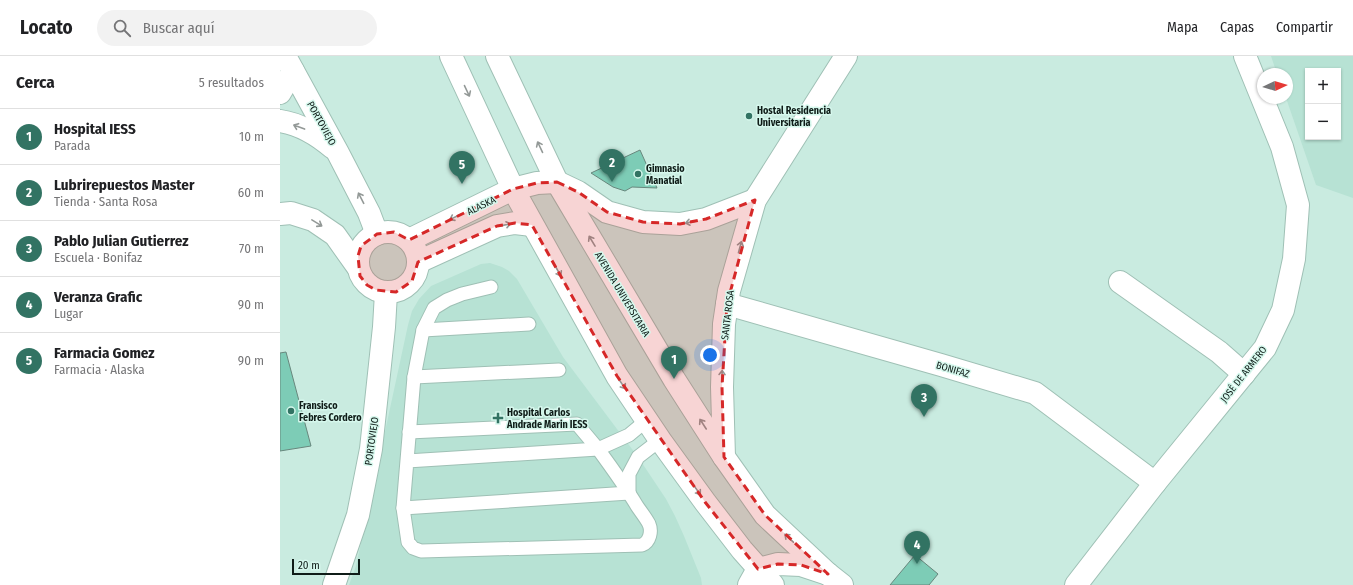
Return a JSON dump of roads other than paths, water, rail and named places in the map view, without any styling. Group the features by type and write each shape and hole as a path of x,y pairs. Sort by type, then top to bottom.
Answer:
{"street":[{"path":"451,56 532,225 617,376 660,440 705,502 753,577 773,585"},
{"name":"AVENIDA UNIVERSITARIA","path":"497,56 557,182 670,372 724,456 765,515 835,580"},
{"name":"SANTA ROSA","path":"724,456 722,387 724,324 729,291 754,200 846,56"},
{"name":"JOSÉ DE ARMERO","path":"1076,585 1155,483 1265,348 1283,310 1294,259 1298,205 1282,147 1245,56"},
{"path":"280,93 289,63"},
{"name":"PORTOVIEJO","path":"289,63 369,213 377,234"},
{"path":"280,120 303,128 322,139 338,153"},
{"path":"557,182 578,192 607,212 643,222 680,224 706,219 754,200"},
{"name":"ALASKA","path":"409,240 513,188 537,183 557,182"},
{"path":"280,214 291,213 313,220 335,235 357,266 360,276 367,285 376,290 386,293 396,292 405,287 412,281 417,272 418,262 415,250 409,240 394,232 385,232 368,239 361,246 357,266"},
{"path":"418,262 497,226 515,223 532,225"},
{"path":"1120,282 1219,352 1244,374"},
{"name":"PORTOVIEJO","path":"334,585 358,515 371,449 384,327 386,293"},
{"name":"BONIFAZ","path":"727,304 1035,393 1155,483"},
{"path":"753,577 778,564 801,565 835,580"}],"lane":[{"path":"409,432 577,424 598,449 630,493 649,525 649,540 646,544 642,545 421,551 413,548 408,542 403,508 409,432 414,377 423,330 434,308 447,300 462,294 491,287"},
{"path":"423,330 529,324"},
{"path":"414,377 559,370"},
{"path":"407,461 598,449 629,434 647,420"},
{"path":"630,493 629,474 638,457 660,440"},
{"path":"403,508 630,493"}],"place":[{"name":"Hostal Residencia Universitaria","path":"749,116"},
{"name":"Gimnasio Manatial","path":"638,174"},
{"name":"Lubrirepuestos Master","path":"612,182"},
{"name":"Farmacia Gomez","path":"462,184"},
{"name":"Hospital IESS","path":"674,379"},
{"name":"Fransisco Febres Cordero","path":"291,411"},
{"name":"Pablo Julian Gutierrez","path":"924,417"},
{"name":"Hospital Carlos Andrade Marin IESS","path":"498,418"},
{"name":"Veranza Grafic","path":"917,564"}]}
